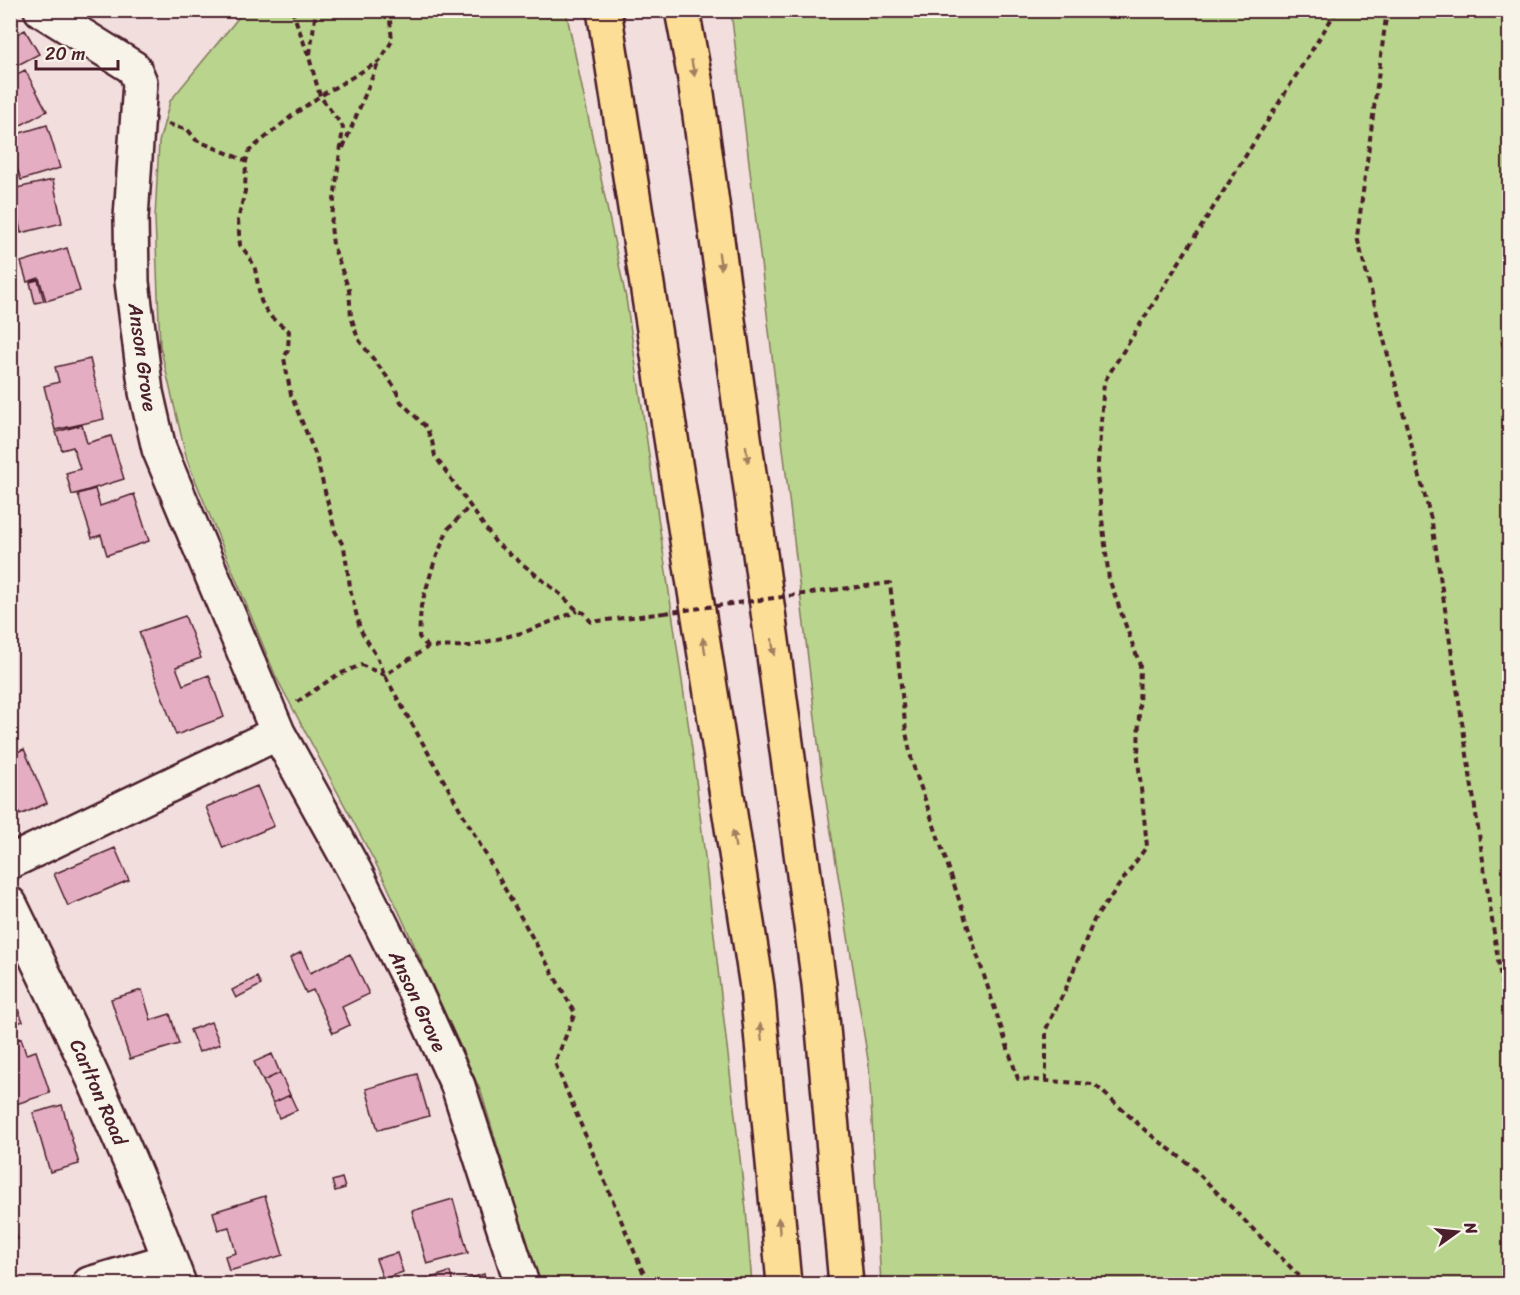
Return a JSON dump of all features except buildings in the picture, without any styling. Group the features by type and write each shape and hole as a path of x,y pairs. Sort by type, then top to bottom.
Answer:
{"highway":[{"path":"604,10 757,987 784,1284"},
{"path":"682,10 697,91 819,984 846,1284"}],"street":[{"name":"Anson Grove","path":"41,10 134,68 140,82 130,218 132,282 147,397 159,449 275,726 354,870 417,994 453,1076 522,1284"},
{"path":"10,862 275,726"},
{"name":"Carlton Road","path":"10,904 109,1113 144,1193 174,1272"},
{"path":"89,1284 174,1272"}],"path":[{"path":"292,10 320,96 343,127 331,225 333,245 349,290 351,316 358,339 394,386 401,402 426,428 435,456 496,543 578,611 584,613 591,622 890,583 906,732 912,762 1017,1079 1094,1084 1147,1132 1189,1164 1307,1284"},
{"path":"309,57 316,10"},
{"path":"339,164 341,152 380,61 392,40 388,10"},
{"path":"1046,1080 1046,1029 1067,986 1094,920 1147,846 1138,759 1140,664 1109,579 1097,476 1104,382 1337,10"},
{"path":"1387,10 1357,237 1432,523 1509,1040"},
{"path":"380,61 292,115 250,150 246,160 245,191 237,220 240,245 249,256 255,269 261,301 266,310 289,332 285,358 291,395 316,456 335,531 344,547 351,593 360,629 575,1013 555,1063 642,1270 652,1284"},
{"path":"138,115 188,130 196,140 246,160"},
{"path":"1509,339 1502,339 1509,386"},
{"path":"428,648 419,637 421,606 448,529 469,507"},
{"path":"385,675 428,648 470,645 525,632 578,611"},
{"path":"275,726 337,675 362,665 385,675"}],"green space":[{"path":"237,11 566,11 626,298 694,763 746,1210 752,1284 539,1284 481,1092 385,881 276,677 187,460 160,346 155,218 159,142 170,101 239,17"},
{"path":"731,11 1509,11 1509,1284 881,1284 869,1066 822,776"}]}
